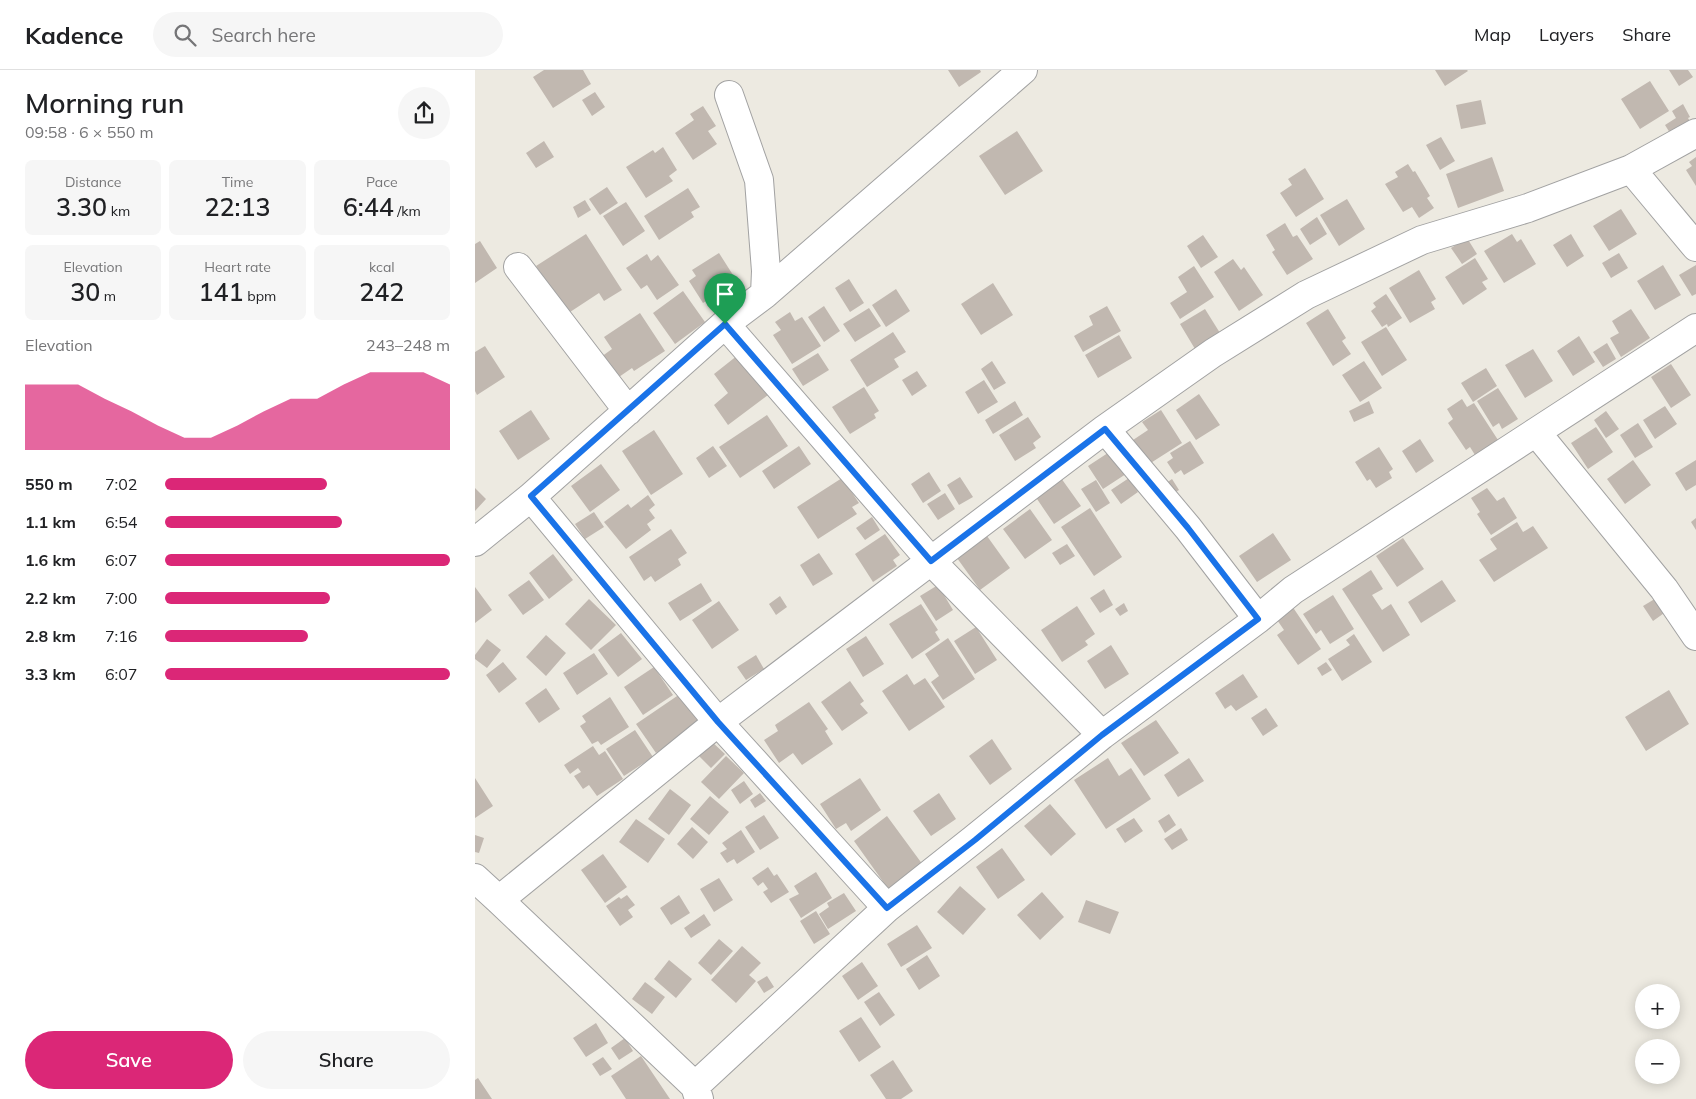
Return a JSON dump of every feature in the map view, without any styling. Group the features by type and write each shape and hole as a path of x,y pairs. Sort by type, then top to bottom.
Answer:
{"street":[{"path":"475,542 531,496 725,324 765,294 1023,70"},
{"path":"729,95 759,180 766,271 765,294"},
{"path":"499,900 718,722 1105,429 1213,353 1306,295 1422,240 1528,208 1631,169 1696,133"},
{"path":"1631,169 1696,248"},
{"path":"518,267 628,411"},
{"path":"725,324 931,561 1102,735"},
{"path":"475,878 697,1092 887,908 975,840 1102,735 1258,619 1293,590 1696,328"},
{"path":"1105,429 1188,528 1258,619"},
{"path":"1536,432 1664,589 1696,636"},
{"path":"531,496 718,722 887,908"}],"building":[{"path":"544,70 583,70 591,84 553,108 533,77"},
{"path":"948,70 980,70 981,72 959,87"},
{"path":"1435,70 1467,70 1468,71 1445,86"},
{"path":"1669,70 1688,70 1693,77 1679,86"},
{"path":"1650,81 1669,111 1640,129 1621,99"},
{"path":"595,92 605,107 592,116 582,100"},
{"path":"1481,100 1486,124 1461,129 1456,105"},
{"path":"1683,104 1695,130 1675,141 1665,125 1676,118 1672,111"},
{"path":"703,106 716,126 708,131 717,144 693,160 675,133 694,120 690,114"},
{"path":"1017,131 1043,171 1005,195 979,156"},
{"path":"1441,137 1455,161 1440,170 1426,145"},
{"path":"544,141 554,157 536,168 526,153"},
{"path":"663,147 677,170 669,176 673,181 646,198 626,167 653,150 655,153"},
{"path":"1492,157 1504,191 1458,208 1446,174"},
{"path":"1696,157 1696,186 1686,170 1692,166 1689,162"},
{"path":"1408,164 1413,172 1415,171 1430,196 1427,198 1434,208 1419,218 1412,207 1403,212 1385,184 1398,177 1395,172"},
{"path":"1305,168 1324,199 1296,217 1280,193 1292,185 1288,179"},
{"path":"607,187 618,203 600,215 589,199"},
{"path":"688,188 700,207 691,212 694,217 659,240 644,216"},
{"path":"1347,199 1365,229 1339,246 1320,215"},
{"path":"585,200 591,210 578,218 573,207"},
{"path":"626,202 645,231 623,246 603,216"},
{"path":"1621,209 1637,234 1609,251 1593,226"},
{"path":"1317,217 1327,234 1310,245 1300,229"},
{"path":"1285,223 1293,237 1297,235 1313,259 1287,275 1272,252 1275,250 1266,235"},
{"path":"586,234 622,290 604,301 599,293 567,314 536,266"},
{"path":"1512,234 1517,242 1521,239 1536,264 1504,283 1484,251"},
{"path":"1571,234 1584,256 1567,267 1553,245"},
{"path":"1203,235 1218,257 1201,268 1187,246"},
{"path":"1467,238 1477,254 1462,264 1451,248"},
{"path":"480,241 497,268 475,283 475,244"},
{"path":"719,253 740,286 714,303 710,298 703,303 689,281 696,276 692,270"},
{"path":"1619,253 1628,268 1611,278 1602,263"},
{"path":"647,254 651,261 658,255 679,285 657,300 647,285 641,289 626,268"},
{"path":"1475,258 1488,279 1482,282 1487,289 1463,305 1445,277"},
{"path":"1233,259 1241,270 1244,267 1263,295 1239,311 1214,272"},
{"path":"1663,265 1681,295 1655,310 1637,281"},
{"path":"1696,265 1696,294 1692,296 1679,275"},
{"path":"1194,266 1214,297 1180,319 1170,303 1187,292 1178,277"},
{"path":"1419,270 1436,299 1431,302 1435,309 1410,323 1389,288"},
{"path":"849,279 864,303 850,312 835,288"},
{"path":"993,283 1013,315 981,335 961,304"},
{"path":"896,289 910,311 886,327 872,305"},
{"path":"683,291 705,322 675,344 653,313"},
{"path":"1386,294 1402,318 1388,327 1387,324 1382,327 1371,311 1376,307 1373,303"},
{"path":"824,306 840,331 824,342 808,317"},
{"path":"1107,306 1121,331 1083,352 1074,336 1093,325 1089,316"},
{"path":"869,308 881,326 855,342 843,324"},
{"path":"1205,309 1220,333 1195,349 1180,324"},
{"path":"1328,309 1346,338 1342,341 1351,354 1333,366 1306,323"},
{"path":"1631,309 1650,338 1621,357 1610,338 1619,333 1612,321"},
{"path":"790,312 795,321 802,317 821,346 792,364 773,335 781,330 775,322"},
{"path":"640,313 665,351 634,371 632,368 616,379 601,357 612,349 604,337"},
{"path":"1386,327 1407,360 1382,376 1361,342"},
{"path":"893,332 906,352 894,359 899,367 867,387 850,360"},
{"path":"1119,335 1132,358 1098,378 1085,355"},
{"path":"1579,336 1595,362 1573,376 1557,351"},
{"path":"1607,343 1616,359 1603,367 1593,352"},
{"path":"485,346 505,377 477,395 475,391 475,352"},
{"path":"1533,349 1553,381 1525,398 1505,365"},
{"path":"818,353 829,370 803,386 792,369"},
{"path":"738,355 768,395 728,425 714,405 728,393 714,374"},
{"path":"992,361 1006,383 994,390 981,369"},
{"path":"1364,361 1382,388 1360,402 1342,375"},
{"path":"1671,364 1691,395 1671,408 1651,377"},
{"path":"1486,368 1497,386 1473,402 1461,383"},
{"path":"917,371 927,386 912,396 902,380"},
{"path":"984,380 998,402 978,414 965,392"},
{"path":"864,387 879,411 874,414 876,418 850,434 832,407"},
{"path":"1498,388 1518,419 1502,429 1499,423 1493,427 1477,401"},
{"path":"1199,394 1220,425 1196,440 1176,410"},
{"path":"1462,399 1467,407 1474,403 1498,440 1475,455 1470,447 1466,450 1448,423 1453,419 1447,409"},
{"path":"1015,401 1023,415 993,434 985,420"},
{"path":"1369,401 1374,413 1354,422 1349,411"},
{"path":"1665,406 1677,424 1655,439 1643,420"},
{"path":"531,410 550,439 518,460 499,431"},
{"path":"1161,410 1182,443 1146,466 1130,442 1148,430 1142,422"},
{"path":"1606,411 1619,429 1606,438 1594,420"},
{"path":"767,415 788,446 740,478 719,447"},
{"path":"1028,417 1041,437 1033,443 1036,448 1015,461 999,435"},
{"path":"1638,423 1653,447 1635,458 1620,435"},
{"path":"1596,427 1613,452 1588,469 1571,443"},
{"path":"654,430 683,474 651,495 622,451"},
{"path":"1420,439 1434,461 1416,473 1402,451"},
{"path":"1190,441 1204,463 1184,475 1181,470 1175,474 1167,462 1173,458 1170,453"},
{"path":"713,446 727,466 709,478 696,458"},
{"path":"799,446 811,464 774,489 762,471"},
{"path":"1379,447 1393,469 1389,472 1392,478 1376,488 1370,479 1367,481 1355,462"},
{"path":"1114,449 1129,472 1103,489 1088,466"},
{"path":"1633,460 1651,485 1625,504 1607,479"},
{"path":"1696,460 1696,485 1686,491 1675,473"},
{"path":"601,464 620,490 590,512 571,486"},
{"path":"929,472 941,491 923,503 911,484"},
{"path":"960,477 973,497 959,505 947,485"},
{"path":"842,478 859,503 852,507 857,514 818,539 797,507"},
{"path":"1061,478 1081,506 1054,524 1035,496"},
{"path":"1129,478 1138,492 1121,504 1111,490"},
{"path":"1172,479 1179,490 1169,496 1162,486"},
{"path":"1096,480 1110,503 1096,512 1081,489"},
{"path":"475,488 486,499 475,511"},
{"path":"1487,488 1497,501 1504,497 1517,518 1491,535 1477,514 1480,512 1471,498"},
{"path":"945,493 955,509 938,520 927,504"},
{"path":"648,495 655,505 649,510 655,518 647,524 651,530 626,549 604,522 628,504 631,508"},
{"path":"1090,508 1122,557 1094,576 1061,527"},
{"path":"1030,509 1052,540 1025,559 1003,529"},
{"path":"594,512 604,527 585,539 575,524"},
{"path":"872,517 880,530 865,540 856,528"},
{"path":"1696,518 1696,530 1691,522"},
{"path":"1517,522 1523,532 1533,526 1548,548 1494,582 1479,560 1497,549 1490,539"},
{"path":"671,529 687,553 678,559 681,565 655,582 651,576 644,581 629,557"},
{"path":"1273,533 1291,560 1257,582 1239,556"},
{"path":"885,534 900,555 893,560 897,566 873,582 855,554"},
{"path":"987,536 1010,568 980,590 957,558"},
{"path":"1403,538 1424,569 1397,587 1376,556"},
{"path":"1067,544 1075,556 1060,565 1052,553"},
{"path":"819,553 833,574 813,586 800,565"},
{"path":"553,554 573,580 549,599 529,573"},
{"path":"1371,570 1383,589 1372,595 1382,610 1391,604 1410,635 1383,652 1342,589"},
{"path":"529,580 544,600 523,615 508,595"},
{"path":"1442,580 1456,601 1421,623 1408,602"},
{"path":"701,583 712,601 680,621 668,603"},
{"path":"938,585 953,610 936,621 920,596"},
{"path":"475,587 492,610 475,623"},
{"path":"1104,589 1113,605 1100,613 1090,598"},
{"path":"1333,595 1354,629 1330,644 1321,630 1316,634 1303,614"},
{"path":"780,596 787,607 776,615 769,604"},
{"path":"1658,597 1667,611 1653,621 1643,606"},
{"path":"589,599 616,625 591,650 565,624"},
{"path":"719,601 739,630 712,649 692,620"},
{"path":"1124,603 1128,611 1120,616 1115,609"},
{"path":"1290,603 1321,649 1298,665 1277,635 1284,630 1273,614"},
{"path":"921,604 938,630 935,632 940,640 912,659 889,624"},
{"path":"1077,606 1095,634 1085,641 1088,645 1062,662 1041,630"},
{"path":"976,627 997,660 975,674 954,641"},
{"path":"621,633 642,659 618,677 598,650"},
{"path":"1354,634 1372,662 1342,681 1328,659 1350,645 1346,640"},
{"path":"546,635 566,653 546,676 526,657"},
{"path":"866,636 884,664 863,677 846,649"},
{"path":"948,638 975,679 943,700 931,682 939,676 925,654"},
{"path":"487,639 501,650 487,668 475,659 475,655"},
{"path":"1111,645 1129,674 1105,689 1087,661"},
{"path":"594,653 608,674 577,695 563,673"},
{"path":"756,655 764,669 746,680 737,667"},
{"path":"503,662 517,679 499,693 486,675"},
{"path":"1326,662 1332,670 1322,676 1317,668"},
{"path":"654,667 673,695 643,715 624,687"},
{"path":"907,674 914,685 925,678 945,707 909,731 882,691"},
{"path":"1243,674 1258,697 1236,711 1231,705 1225,709 1215,693"},
{"path":"850,681 864,701 860,704 868,713 842,731 821,702"},
{"path":"546,688 560,709 539,723 525,703"},
{"path":"1669,690 1689,724 1646,751 1625,717"},
{"path":"683,692 703,721 656,753 636,724"},
{"path":"610,697 629,727 601,745 598,741 592,744 580,726 586,722 582,716"},
{"path":"809,702 828,729 825,731 833,744 802,765 793,753 779,763 764,740 778,731 775,725"},
{"path":"1266,708 1278,726 1263,736 1251,718"},
{"path":"1156,720 1179,753 1144,776 1121,743"},
{"path":"635,730 653,757 624,776 606,749"},
{"path":"992,739 1012,769 990,785 969,756"},
{"path":"711,741 725,754 711,768 698,755"},
{"path":"593,746 599,755 605,751 623,779 597,796 589,785 583,789 574,776 581,772 578,768 570,774 564,765"},
{"path":"726,756 744,773 719,799 701,782"},
{"path":"1108,758 1119,776 1131,768 1151,799 1106,829 1074,780"},
{"path":"1189,758 1204,781 1178,797 1164,775"},
{"path":"475,778 493,806 475,818"},
{"path":"860,778 881,810 851,831 846,823 836,829 820,804"},
{"path":"744,781 753,794 740,804 731,790"},
{"path":"670,789 691,805 669,835 648,819"},
{"path":"760,793 766,801 755,808 750,800"},
{"path":"939,793 956,819 931,836 913,811"},
{"path":"710,796 729,812 709,835 690,819"},
{"path":"1050,804 1076,834 1051,856 1024,826"},
{"path":"1169,814 1176,825 1165,833 1158,821"},
{"path":"764,815 779,838 760,850 745,827"},
{"path":"887,816 923,865 889,890 854,841"},
{"path":"1134,818 1143,831 1125,843 1116,829"},
{"path":"636,819 665,839 648,863 619,842"},
{"path":"692,827 708,842 693,859 677,844"},
{"path":"1181,828 1188,840 1172,850 1164,839"},
{"path":"741,830 755,852 737,864 734,859 727,863 720,853 727,849 722,843"},
{"path":"475,835 484,838 479,853 475,852"},
{"path":"1002,848 1025,880 998,899 976,867"},
{"path":"603,854 627,887 605,903 581,870"},
{"path":"768,867 774,876 777,874 789,892 771,903 763,892 768,889 763,882 758,886 752,878"},
{"path":"816,872 832,898 801,918 789,899 799,894 794,886"},
{"path":"719,878 733,900 714,912 700,889"},
{"path":"960,886 986,909 963,935 937,912"},
{"path":"1042,892 1064,917 1040,940 1017,915"},
{"path":"844,893 856,911 828,929 819,914 829,907 827,903"},
{"path":"627,895 635,905 628,910 633,917 620,926 606,906 619,897 621,899"},
{"path":"679,895 690,913 671,925 660,908"},
{"path":"1086,900 1119,912 1110,934 1078,922"},
{"path":"816,911 830,934 814,944 800,921"},
{"path":"704,914 711,925 691,938 684,928"},
{"path":"917,925 932,948 901,967 887,944"},
{"path":"719,939 733,951 711,975 698,963"},
{"path":"742,946 761,963 749,975 756,981 736,1003 711,980"},
{"path":"927,955 940,976 919,990 906,969"},
{"path":"669,960 692,979 676,998 654,979"},
{"path":"862,962 878,986 858,1000 842,976"},
{"path":"767,976 774,987 764,993 757,982"},
{"path":"645,982 665,997 652,1014 632,999"},
{"path":"879,992 895,1015 880,1026 864,1002"},
{"path":"861,1017 881,1047 859,1062 839,1031"},
{"path":"596,1023 608,1043 586,1057 573,1038"},
{"path":"625,1038 633,1051 619,1060 611,1048"},
{"path":"641,1056 670,1099 626,1099 611,1076"},
{"path":"603,1057 612,1069 600,1076 592,1064"},
{"path":"893,1060 913,1091 901,1099 886,1099 870,1075"},
{"path":"478,1078 492,1099 475,1099 475,1080"}],"route":[{"path":"725,324 931,561 1105,429 1188,528 1258,619 1102,735 975,840 887,908 718,722 531,496 725,324"}]}
